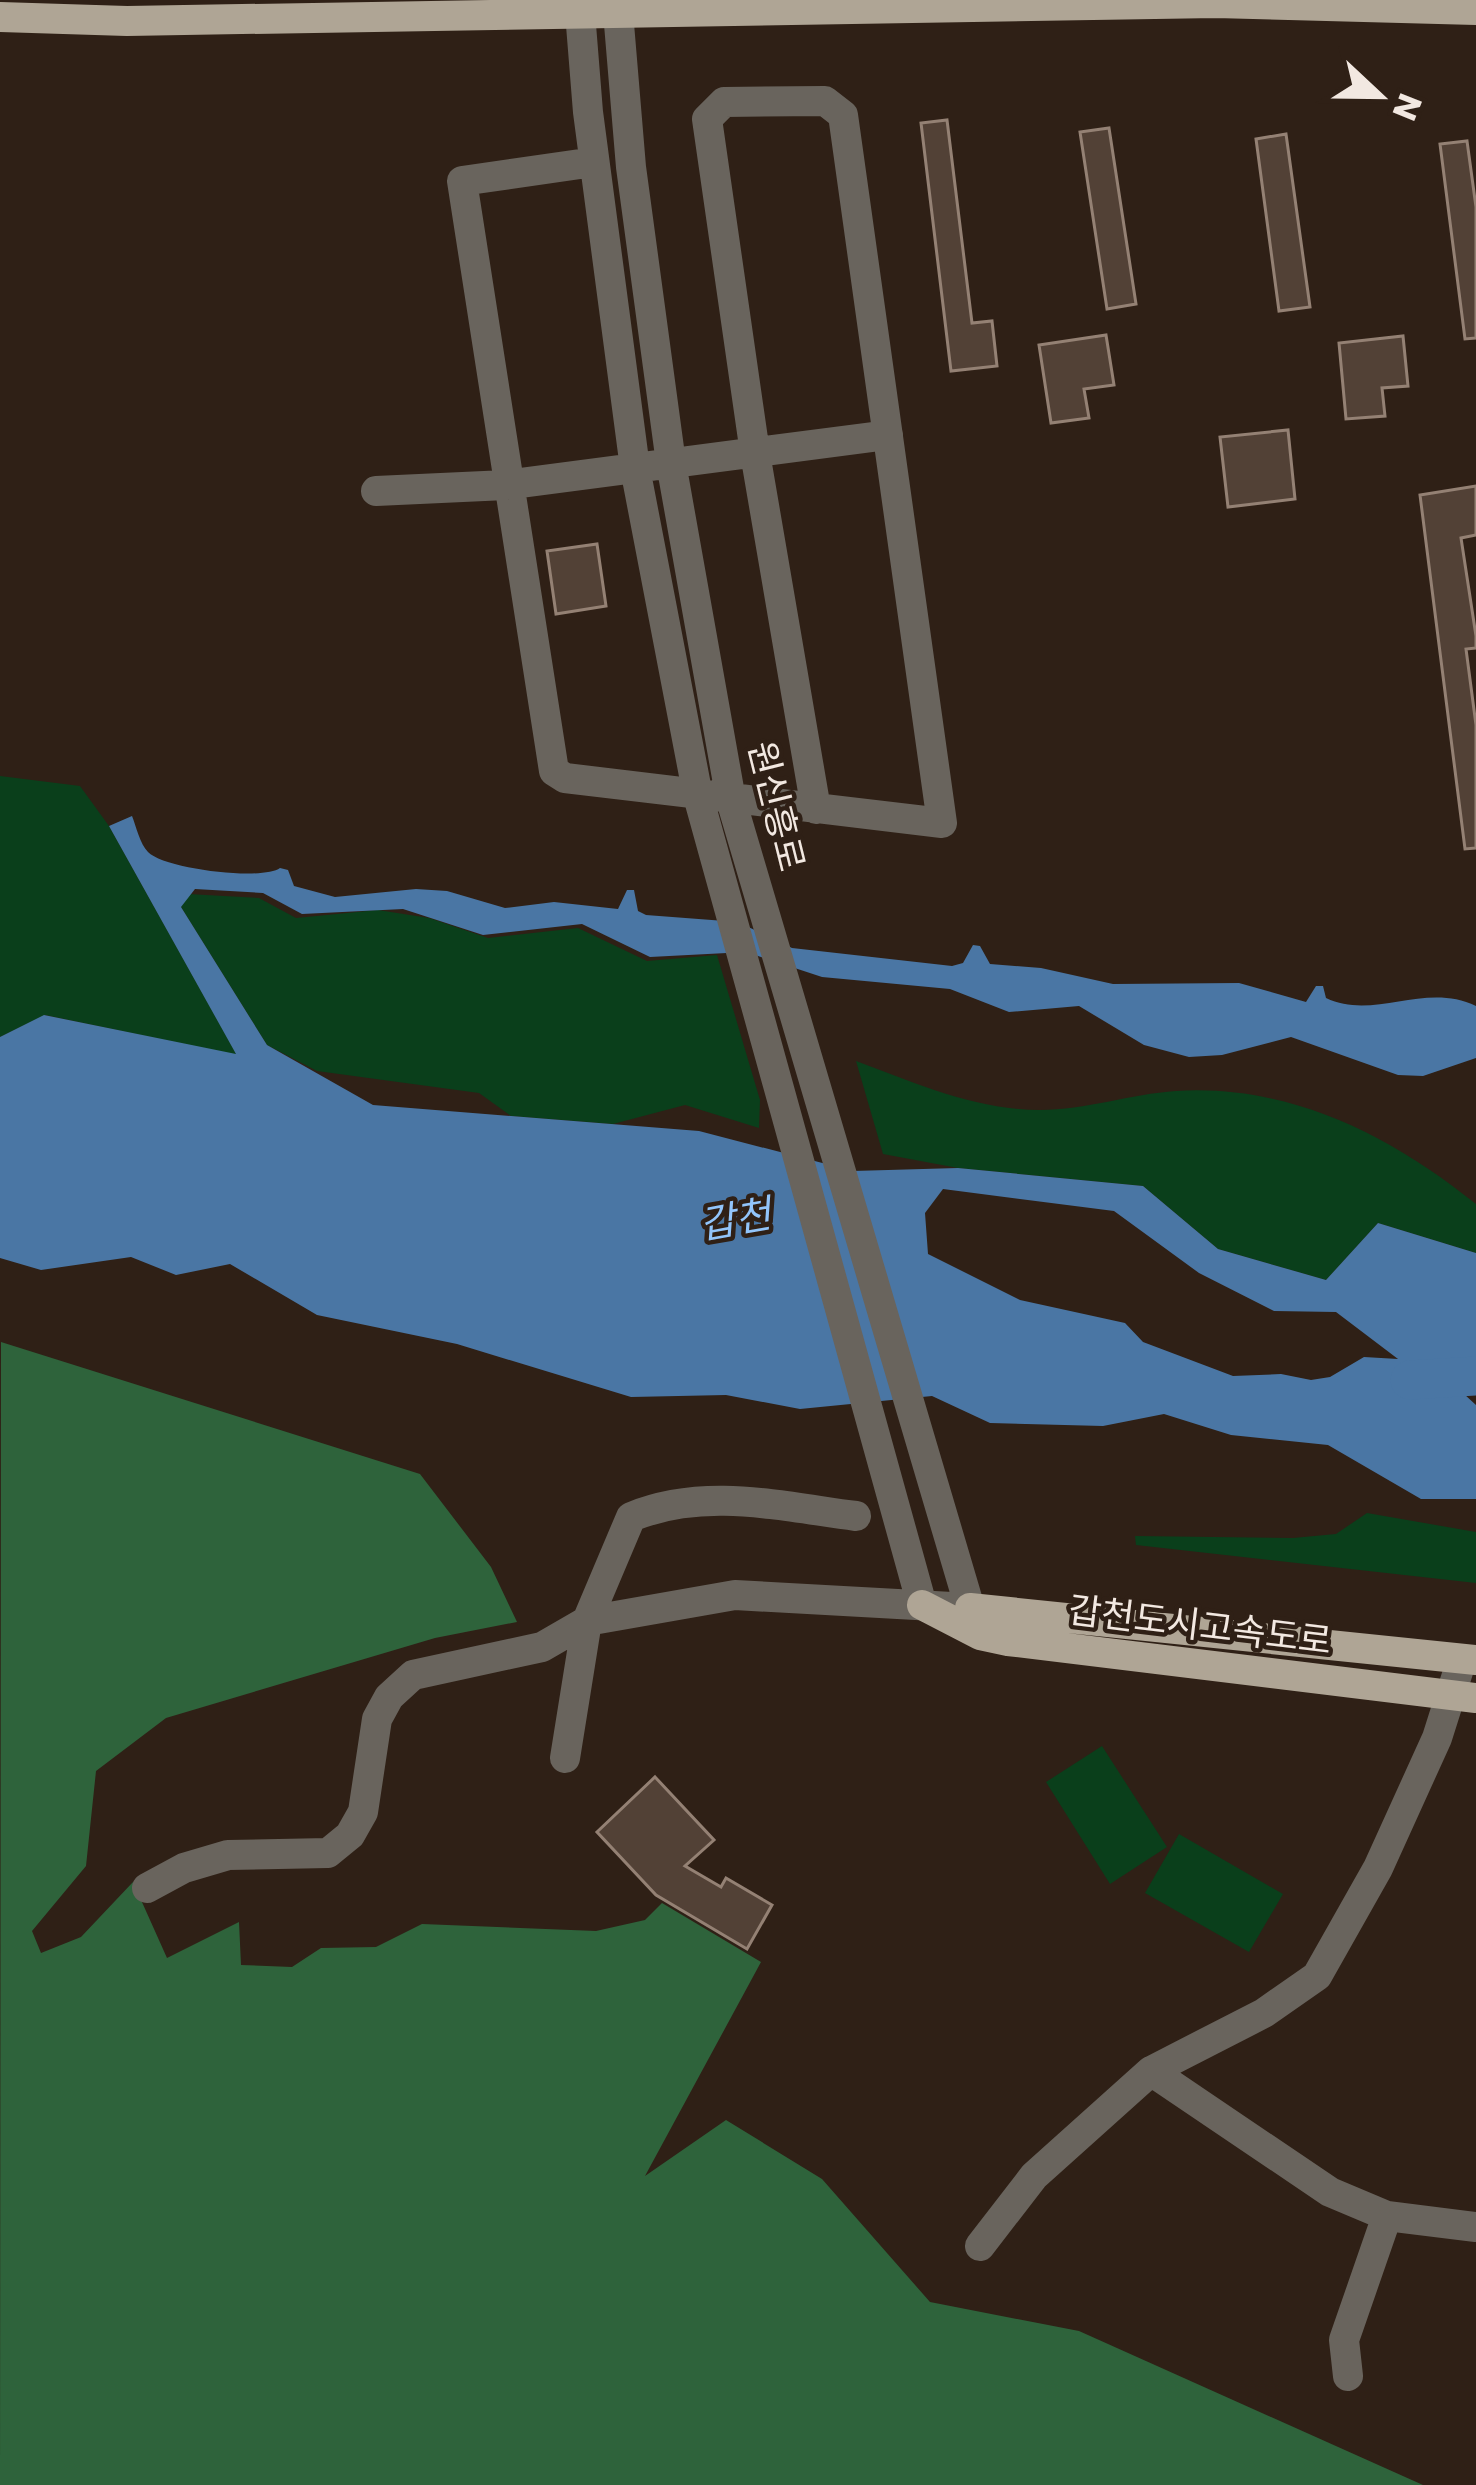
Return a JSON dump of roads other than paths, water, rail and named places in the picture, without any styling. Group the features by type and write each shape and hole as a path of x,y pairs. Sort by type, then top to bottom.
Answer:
{"main road":[{"path":"0,17 127,21 579,6 1216,3 1476,10"},
{"name":"갑천도시고속도로","path":"922,1605 980,1635 1008,1641 1465,1697"},
{"name":"갑천도시고속도로","path":"970,1608 1469,1659"}],"street":[{"name":"원신흥로","path":"579,6 594,162 635,468 698,796 922,1605"},
{"name":"원신흥로","path":"617,6 631,167 671,464 731,800 970,1608"},
{"path":"594,162 462,182 554,771 565,778 698,796 943,823 843,115 825,100 724,102 707,119 755,453 816,809"},
{"path":"376,491 506,485 888,436"},
{"path":"566,1758 587,1621 631,1517 664,1503 712,1498 856,1516"},
{"path":"147,1888 184,1868 228,1855 328,1853 350,1834 363,1812 377,1719 389,1696 413,1675 542,1648 587,1621 735,1595 970,1608"},
{"path":"980,2246 1034,2176 1151,2071 1264,2014 1317,1976 1465,1697 1469,1659"},
{"path":"1151,2071 1330,2192 1388,2216 1476,2227"},
{"path":"1348,2376 1344,2340 1388,2216"}],"water":[{"path":"132,816 148,852 173,864 235,873 280,868 288,870 294,886 335,897 416,889 447,891 505,908 554,902 618,909 627,890 634,890 638,911 646,915 738,922 792,948 952,966 963,963 973,945 980,946 990,964 1041,968 1113,984 1239,983 1306,1002 1316,986 1323,986 1326,998 1344,1004 1438,997 1476,1006 1476,1058 1423,1076 1398,1075 1291,1037 1222,1055 1189,1057 1144,1045 1079,1006 1009,1012 950,989 822,977 746,952 650,957 582,924 483,935 403,909 302,914 263,893 195,889 181,907 267,1045 373,1105 699,1131 853,1171 958,1168 1143,1186 1218,1249 1326,1280 1378,1223 1476,1253 1476,1363 1453,1384 1476,1405 1476,1499 1421,1499 1328,1445 1231,1435 1164,1414 1103,1426 990,1423 932,1396 800,1409 726,1395 631,1397 457,1344 317,1315 230,1264 176,1275 131,1257 41,1270 0,1258 0,1037 44,1015 236,1054 109,826","holes":["943,1189 1114,1211 1199,1273 1274,1311 1336,1312 1398,1359 1364,1357 1330,1377 1311,1380 1281,1374 1233,1376 1143,1342 1125,1323 1020,1300 928,1254 925,1213"]}],"waterway":[{"name":"갑천","path":"1410,1380 1476,1376"}]}
